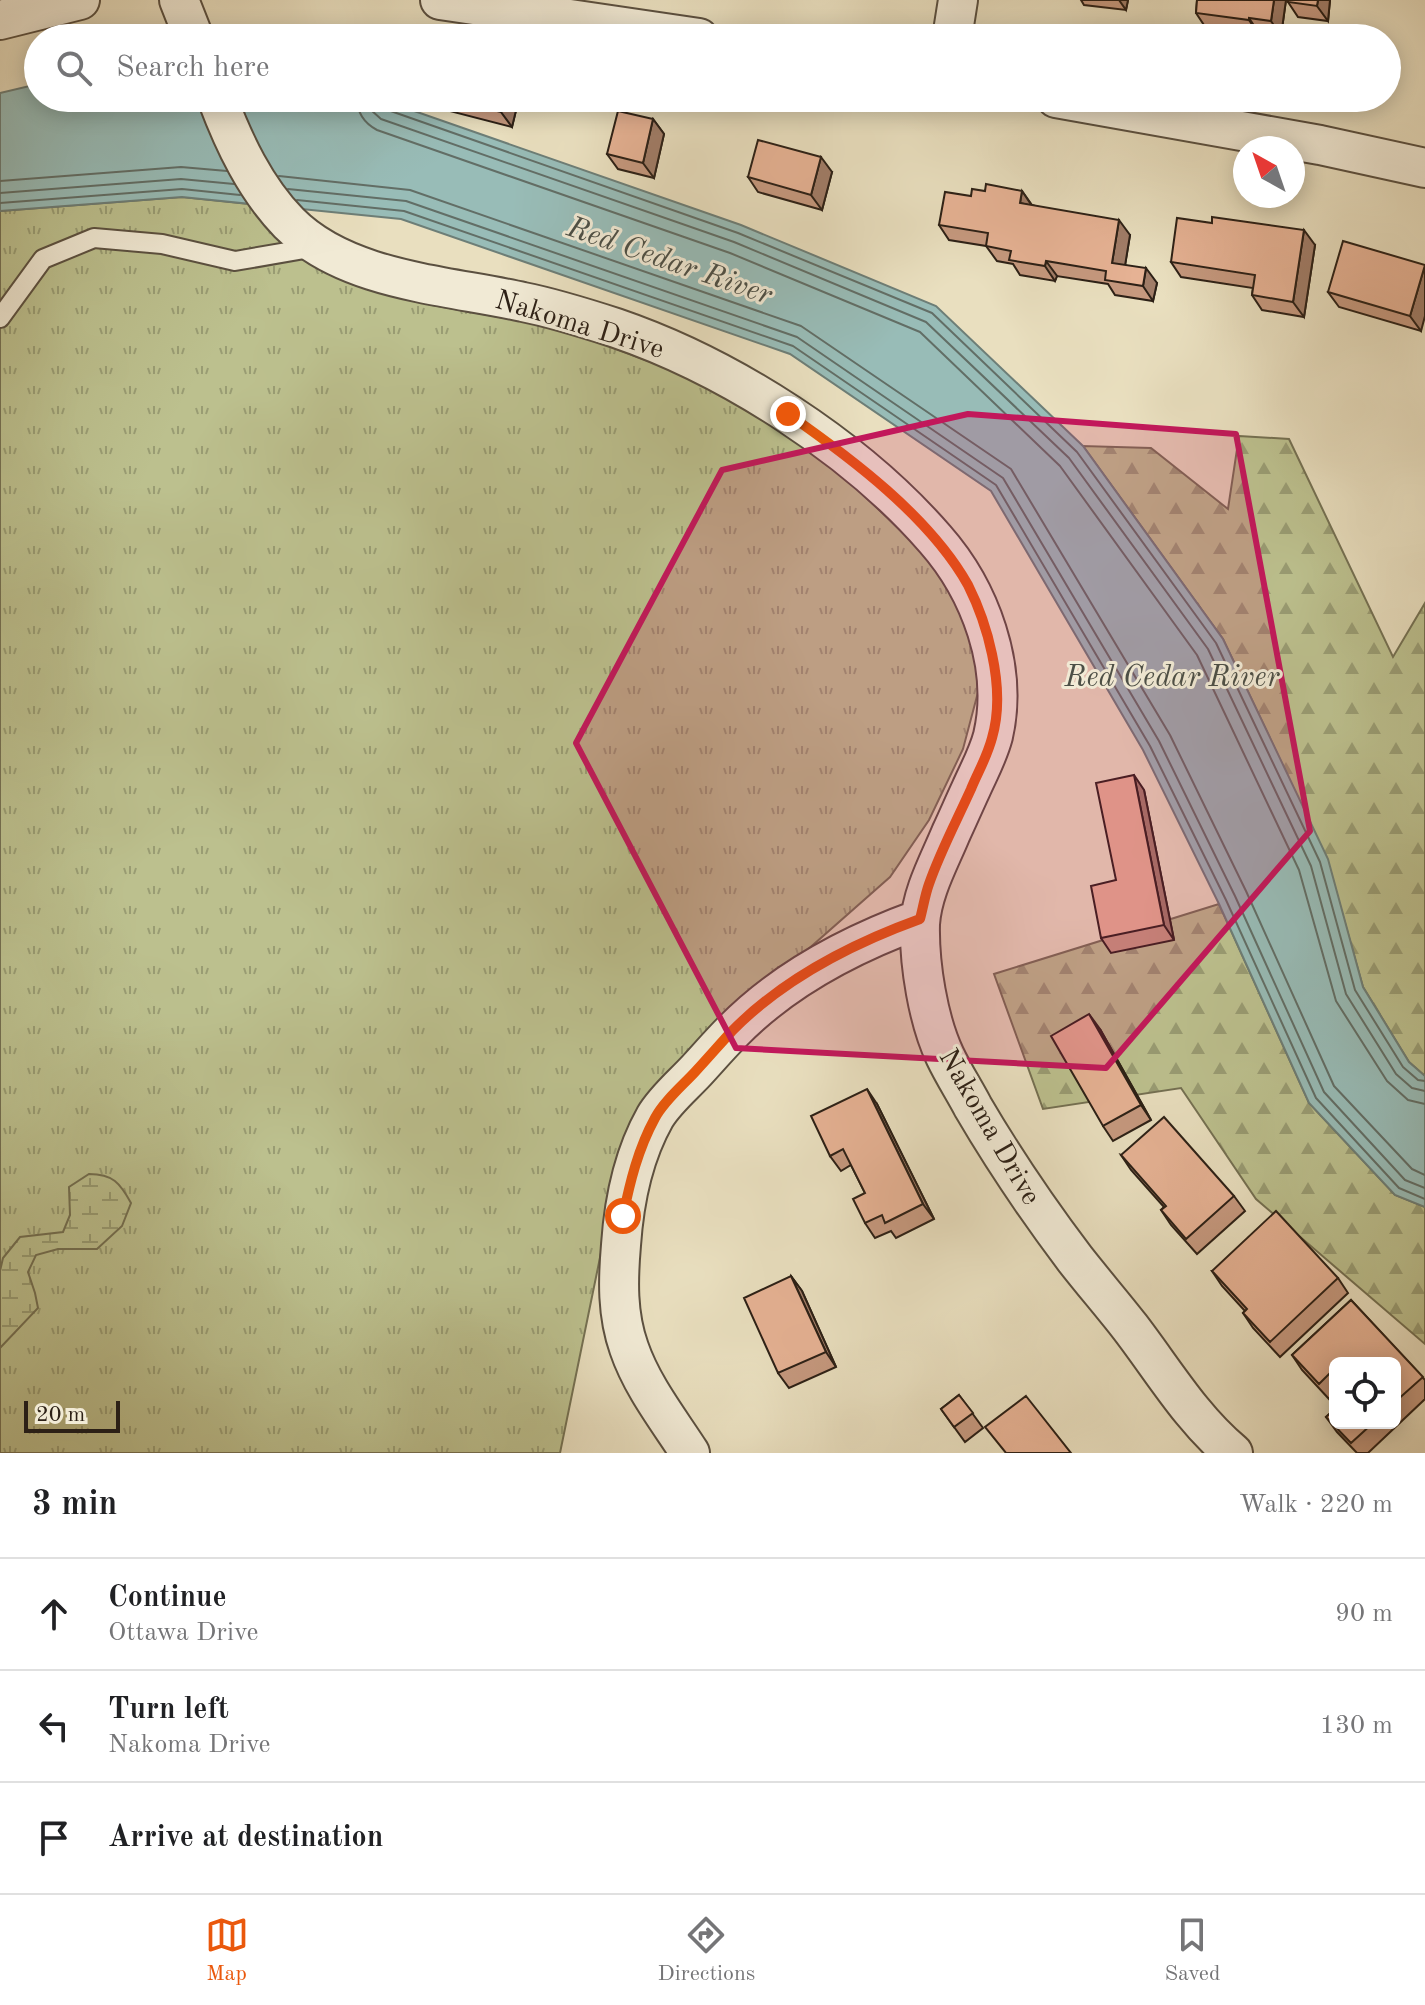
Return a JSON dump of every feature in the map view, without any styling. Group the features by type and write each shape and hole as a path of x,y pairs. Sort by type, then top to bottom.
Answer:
{"street":[{"path":"0,20 80,0"},
{"path":"179,0 188,24"},
{"path":"440,0 604,24"},
{"path":"954,24 958,0"},
{"name":"Nakoma Drive","path":"222,112 237,149 254,178 287,221 319,247 344,260 383,273 574,315 619,329 692,360 755,393 827,441 888,492 933,536 952,560 981,613 993,660 997,709 985,760 929,884 920,919 926,988 944,1055 1025,1191 1189,1408 1233,1453"},
{"path":"1135,112 1320,145 1425,168"},
{"path":"690,1453 639,1371 623,1325 618,1277 623,1216 630,1179 642,1145 657,1114 733,1030 759,1007 848,948 920,919"}],"lane":[{"path":"0,318 43,259 94,238 162,244 235,261 319,247"}],"highlighted area":[{"path":"968,414 1236,434 1310,831 1106,1068 736,1048 576,743 722,470"}],"green space":[{"path":"182,197 249,204 288,250 352,284 432,305 561,328 693,378 779,427 852,484 925,554 964,608 981,681 963,749 929,820 890,877 696,1048 621,1155 560,1453 0,1453 0,211"},
{"path":"1239,436 1289,439 1393,657 1425,603 1425,1076 1409,1062 1363,987 1327,859 1223,639 1083,446 1151,448 1228,509"},
{"path":"1219,904 1309,1103 1395,1195 1425,1207 1425,1344 1256,1199 1181,1088 1043,1109 994,974"},
{"path":"89,1174 110,1178 127,1196 131,1203 122,1226 97,1249 58,1249 36,1255 28,1272 38,1308 0,1348 0,1271 3,1258 20,1237 63,1232 70,1215 69,1187"}],"water":[{"name":"Red Cedar River","path":"24,87 24,112 417,112 741,225 936,306 1083,446 1223,639 1328,859 1363,987 1409,1062 1425,1076 1425,1207 1395,1195 1309,1103 1219,904 1143,750 991,491 790,354 401,219 182,197 0,211 0,93"}],"building":[{"path":"1197,0 1274,0 1271,21 1196,13"},
{"path":"1288,0 1318,0 1317,6"},
{"path":"618,112 653,119 643,163 607,154"},
{"path":"758,140 821,157 811,195 748,177"},
{"path":"986,184 1022,191 1020,203 1119,220 1112,263 1146,268 1143,286 1105,280 1106,271 1046,261 1045,266 1009,260 1011,251 986,246 988,233 939,225 945,192 971,196 972,189 985,191"},
{"path":"1212,217 1304,230 1293,302 1252,295 1255,275 1171,262 1177,218 1212,223"},
{"path":"1343,241 1425,265 1410,316 1328,292"},
{"path":"1134,775 1164,925 1101,938 1091,886 1116,880 1096,783"},
{"path":"1089,1014 1141,1105 1103,1126 1051,1036"},
{"path":"867,1089 923,1204 885,1223 882,1215 865,1223 853,1199 865,1193 843,1149 830,1156 811,1116"},
{"path":"1164,1117 1234,1196 1186,1239 1161,1210 1166,1206 1121,1155"},
{"path":"1276,1211 1338,1278 1270,1342 1243,1313 1247,1309 1212,1271"},
{"path":"791,1276 826,1352 778,1373 744,1298"},
{"path":"1351,1300 1423,1377 1401,1397 1401,1357 1329,1357 1329,1374 1319,1384 1292,1355"},
{"path":"959,1395 973,1413 954,1427 941,1409"},
{"path":"1026,1396 1071,1453 1006,1453 985,1427"},
{"path":"1338,1429 1366,1429 1351,1443"}],"route":[{"path":"623,1216 630,1179 657,1114 733,1030 786,986 848,948 920,919 929,884 985,760 993,735 997,684 988,636 981,613 952,560 933,536 864,471 788,414"}]}
